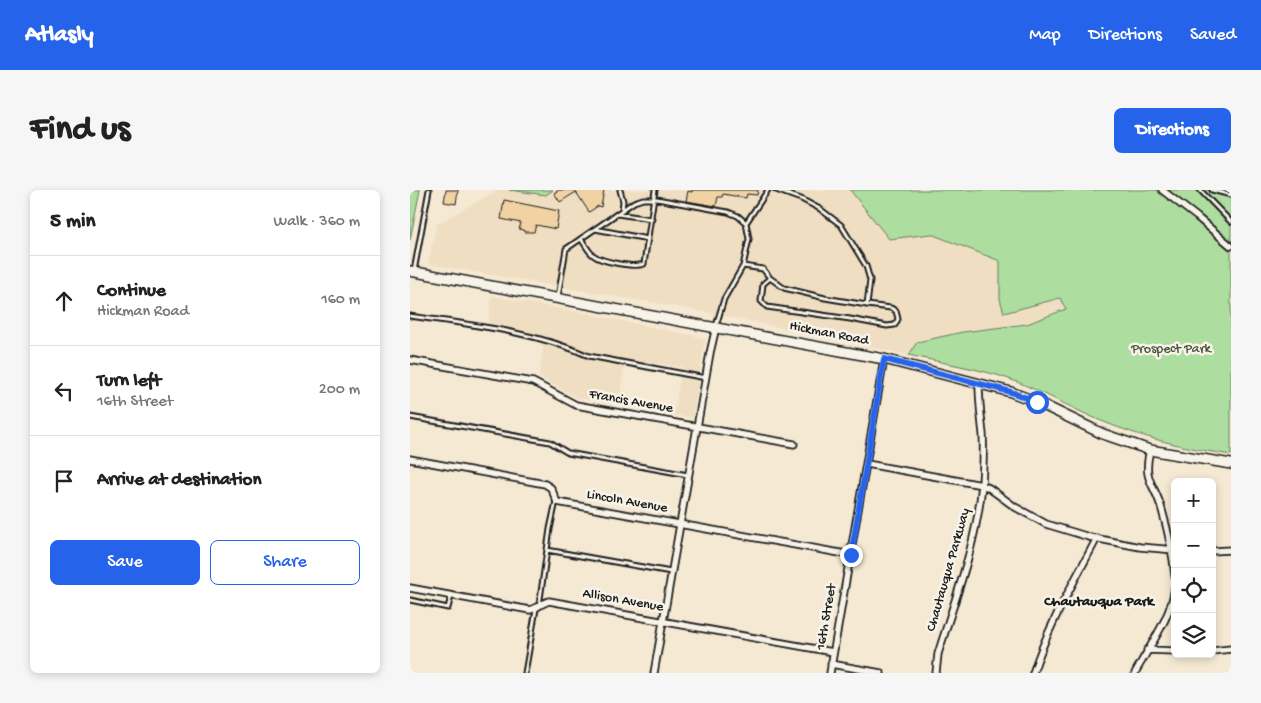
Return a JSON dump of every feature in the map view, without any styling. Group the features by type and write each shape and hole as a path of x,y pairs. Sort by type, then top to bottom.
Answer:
{"main road":[{"name":"Hickman Road","path":"412,272 558,297 884,359 1011,392 1037,402 1103,434 1150,450 1173,456 1231,464"}],"street":[{"path":"1162,190 1231,246"},
{"path":"654,673 716,327"},
{"name":"16th Street","path":"830,673 884,359"},
{"name":"Francis Avenue","path":"410,360 533,382 576,405 794,444"},
{"name":"Chautauqua Parkway","path":"936,673 938,654 972,543 980,509 983,433 978,405 979,384"},
{"path":"1150,450 1147,462 1147,476 1162,508 1171,542"},
{"path":"410,459 545,484 551,488 556,500"},
{"path":"867,464 982,485 1046,524 1140,547 1171,550"},
{"name":"Lincoln Avenue","path":"556,500 558,502 851,555"},
{"path":"1033,673 1054,621 1097,538"},
{"path":"1216,551 1231,550"},
{"name":"Allison Avenue","path":"410,588 530,610 542,603 549,602 834,652"},
{"path":"1135,673 1171,605"},
{"path":"1216,651 1231,649"},
{"path":"1147,650 1171,651"},
{"path":"831,664 881,673"}],"lane":[{"path":"412,272 429,190"},
{"path":"620,190 623,201 622,210"},
{"path":"581,239 593,255 604,261 638,266 644,264 656,190"},
{"path":"746,223 768,190"},
{"path":"776,190 801,199 820,209 841,225 866,266 870,280 867,305"},
{"path":"1200,190 1231,222"},
{"path":"1212,190 1231,195"},
{"path":"558,297 566,249 634,202 654,199 728,212 738,216 746,223 749,239 744,266 724,300 716,327"},
{"path":"617,214 652,219"},
{"path":"595,229 648,239"},
{"path":"744,266 763,269 770,278 784,288 824,298 891,308 896,311 898,320 895,325 888,326 850,318 767,307 762,301 763,284 770,278"},
{"path":"410,316 506,330 571,348 589,356 706,378"},
{"path":"410,417 550,442 568,453 689,476"},
{"path":"525,673 556,500"},
{"path":"547,550 672,572"},
{"path":"410,600 448,608 451,596"}],"shaded area":[{"path":"498,190 1108,190 1041,391 1007,378 706,312 428,264 437,224"},
{"path":"492,296 705,338 693,418 674,415 682,367 625,360 619,404 578,398 539,377 545,337 488,324"}],"green space":[{"path":"410,190 420,190 410,240"},
{"path":"509,190 553,190 546,195"},
{"name":"Prospect Park","path":"850,190 1231,190 1231,455 1181,446 1131,432 1099,420 1009,379 909,355 917,342 963,332 1027,324 1066,309 1060,298 1004,313 1000,299 1000,261 931,234 889,239"}],"building":[{"path":"446,190 458,190 456,204 444,202"},
{"path":"559,190 604,190 601,207 598,206 589,212 576,192 560,202 554,193"},
{"path":"692,190 758,190 757,195 747,194 746,198 723,194 722,197 718,197 716,206 686,201 688,191 692,192"},
{"path":"504,200 559,211 556,229 536,225 534,232 524,232 524,230 519,229 521,223 501,219"}],"district":[{"name":"Chautauqua Park","path":"1099,602"}],"route":[{"path":"851,555 884,359 1011,392 1037,402"}]}
